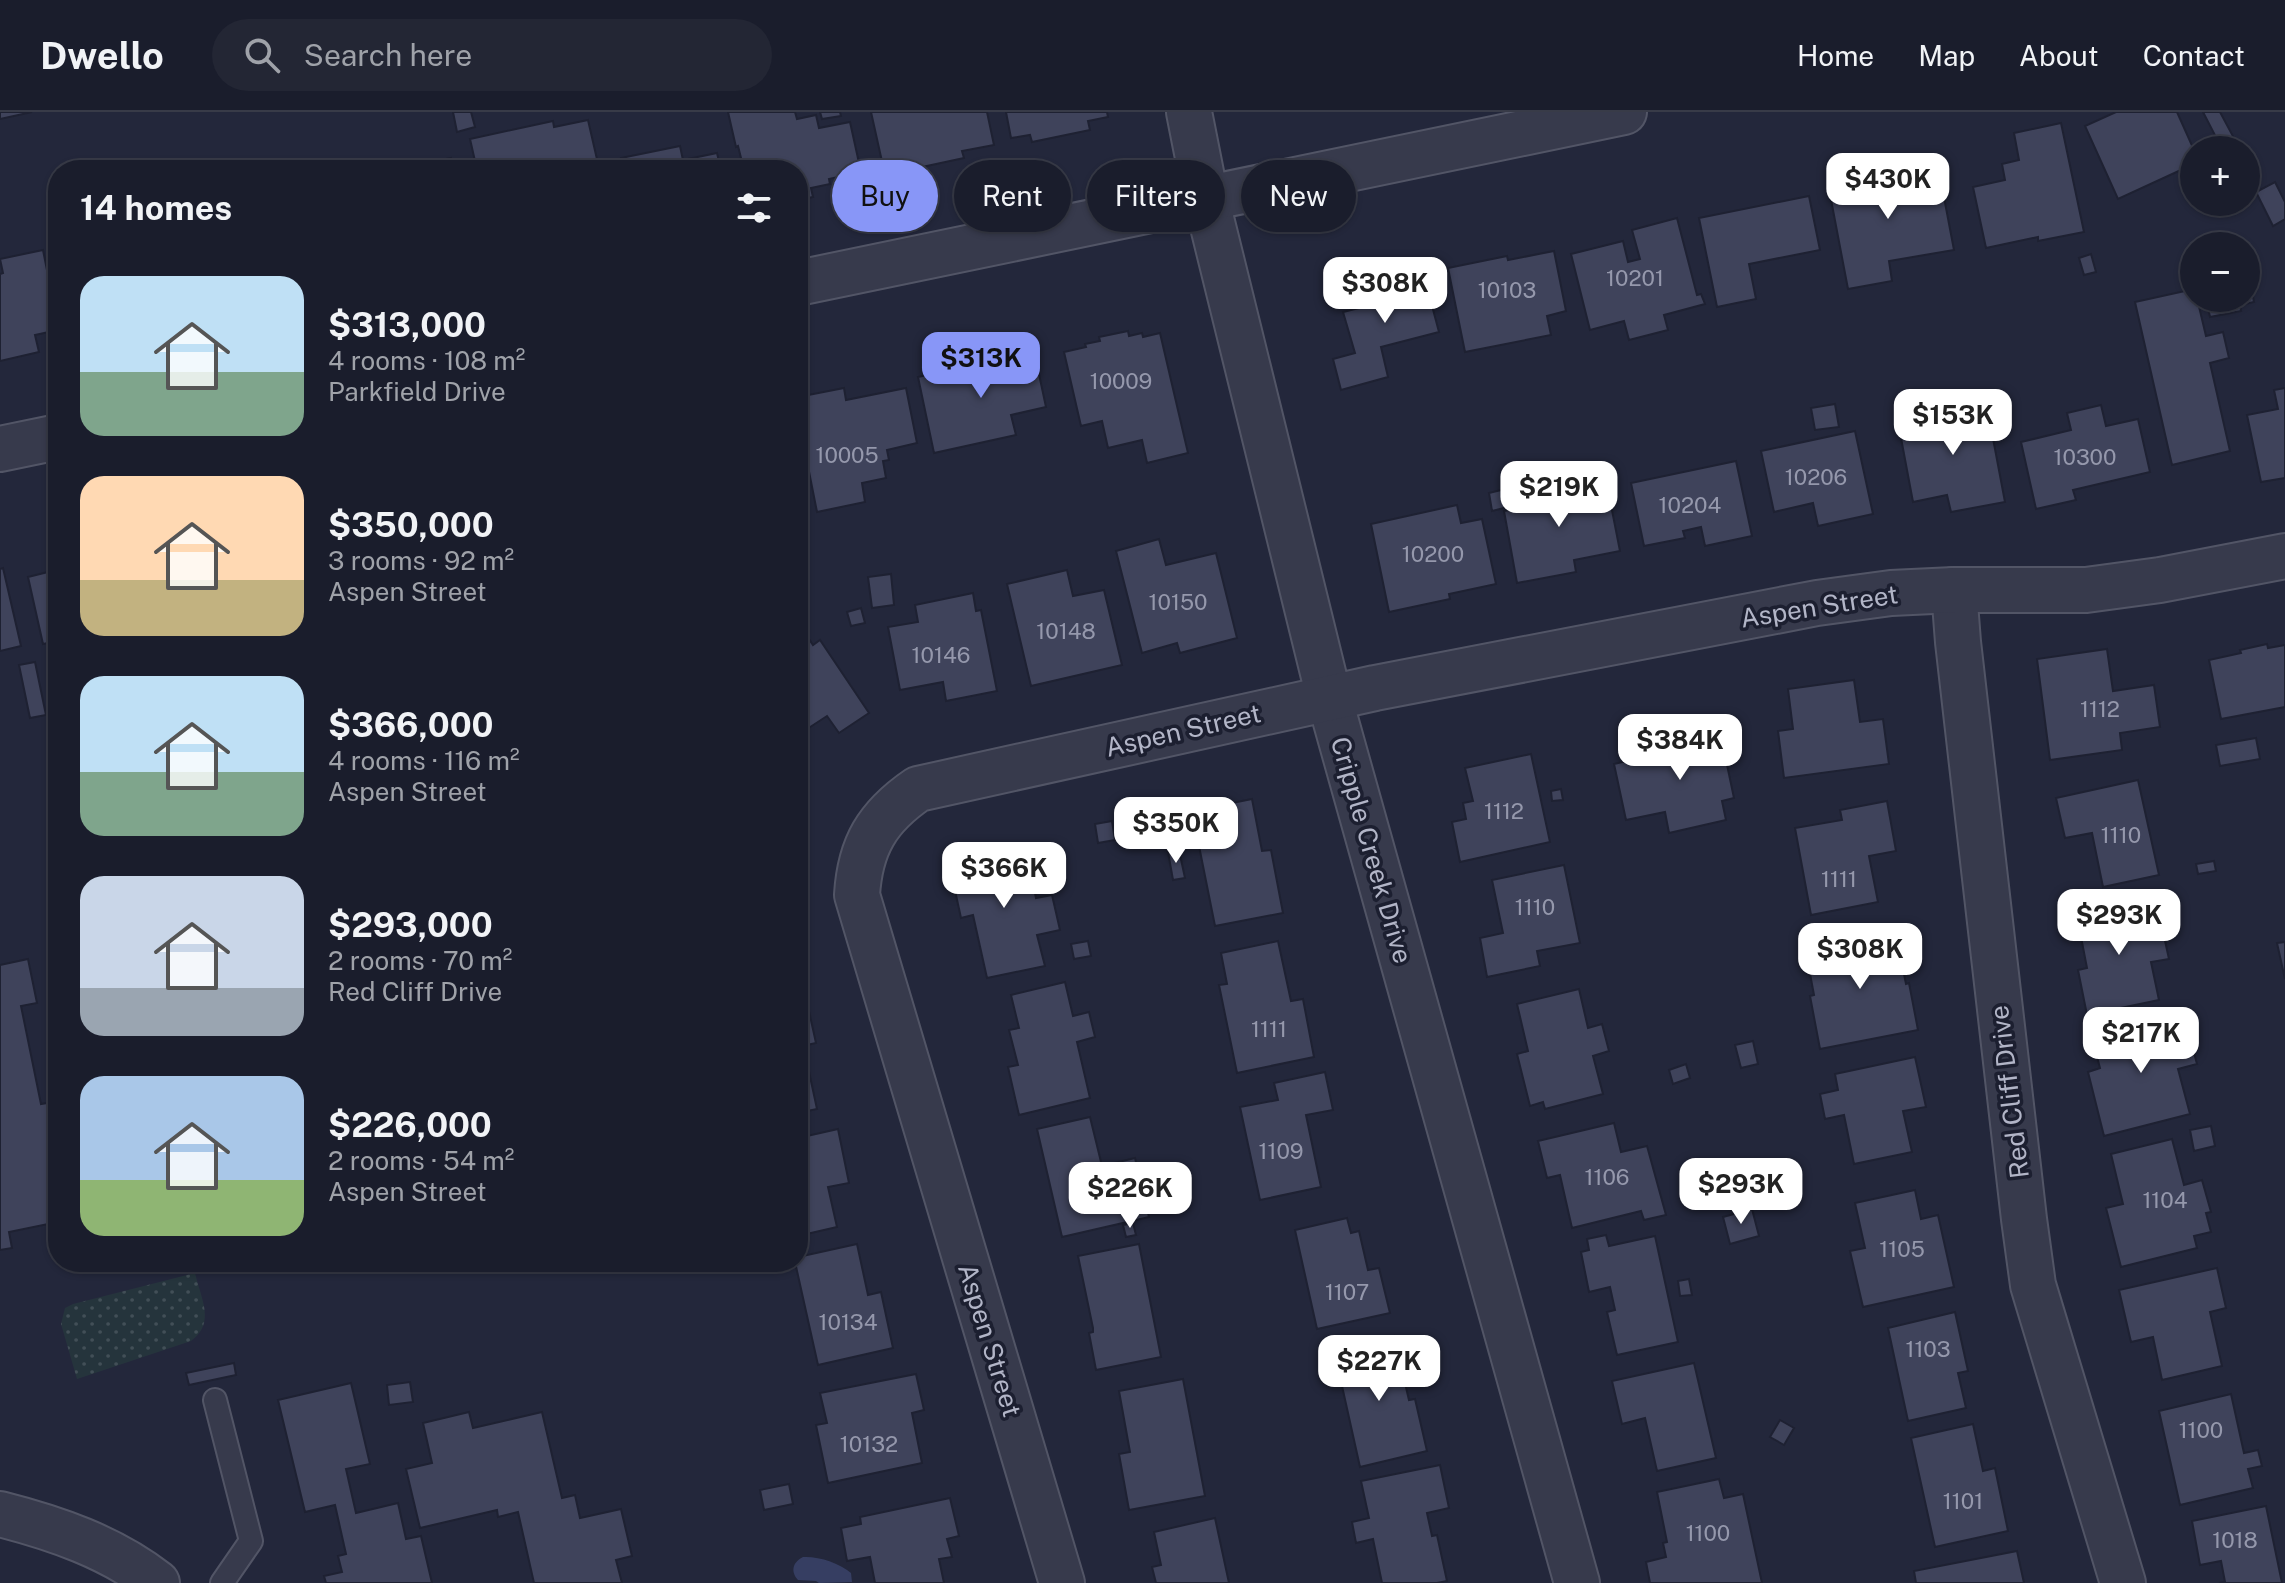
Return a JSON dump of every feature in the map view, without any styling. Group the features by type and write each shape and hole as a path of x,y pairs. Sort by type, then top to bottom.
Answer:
{"street":[{"name":"Cripple Creek Drive","path":"1189,112 1198,160"},
{"path":"1225,194 1624,112"},
{"path":"808,281 1087,223"},
{"name":"Cripple Creek Drive","path":"1214,232 1329,697 1577,1583"},
{"path":"0,449 48,439"},
{"name":"Aspen Street","path":"1062,1583 857,895 863,855 872,835 899,802 918,789 1329,697 1817,603 1891,593 2086,590 2160,580 2285,556"},
{"name":"Red Cliff Drive","path":"1954,590 1959,657 2033,1285 2123,1583"},
{"path":"0,1514 64,1532 137,1568 157,1583"}],"lane":[{"path":"215,1400 251,1541 222,1583"}],"shaded area":[{"path":"195,1273 205,1310 199,1334 191,1341 77,1379 61,1324 65,1308"}],"water":[{"path":"803,1557 822,1559 841,1566 851,1573 852,1582 798,1580 794,1567"}],"building":[{"path":"0,112 32,112 0,119"},
{"path":"453,112 471,112 475,127 457,132"},
{"path":"728,112 795,112 797,119 816,115 819,128 850,122 858,160 832,160 830,184 811,188 813,197 808,198 808,160 742,160"},
{"path":"820,112 840,112 841,116 822,119"},
{"path":"871,112 987,112 994,145 962,151 964,158 938,164 938,160 882,160"},
{"path":"1006,112 1107,112 1108,117 1088,121 1090,130 1032,142 1030,135 1011,138"},
{"path":"2116,112 2177,112 2188,136 2180,136 2180,170 2118,199 2085,126"},
{"path":"2203,112 2220,112 2233,136 2215,136"},
{"path":"588,120 597,160 475,160 470,139 553,121 554,127"},
{"path":"2061,123 2084,232 2038,241 2038,237 1986,248 1973,187 2005,180 2002,164 2019,160 2014,133"},
{"path":"680,146 683,160 622,160"},
{"path":"717,153 719,160 683,160"},
{"path":"1889,164 1891,172 1903,170 1904,177 1939,171 1954,250 1889,261 1892,281 1848,289 1829,189 1846,186 1843,172"},
{"path":"2275,182 2285,202 2285,219 2273,226 2260,200 2260,190"},
{"path":"1809,196 1820,250 1749,264 1756,299 1717,307 1699,218"},
{"path":"1677,218 1697,295 1701,294 1705,304 1664,315 1668,330 1629,340 1624,321 1590,330 1571,254 1623,241 1628,262 1640,259 1632,230"},
{"path":"43,250 48,270 48,332 35,335 39,352 0,361 0,274 3,273 0,259"},
{"path":"1554,251 1566,311 1547,316 1551,335 1465,352 1448,268 1507,256 1508,260"},
{"path":"2091,254 2096,272 2084,275 2079,258"},
{"path":"1422,268 1439,332 1381,347 1388,377 1341,390 1333,359 1355,353 1343,312 1367,306 1360,284"},
{"path":"2180,292 2180,312 2200,312 2206,336 2223,332 2229,358 2210,363 2230,451 2172,465 2135,302"},
{"path":"2209,312 2236,312 2210,317"},
{"path":"1128,331 1129,336 1142,333 1143,337 1160,333 1188,453 1147,463 1142,440 1108,448 1102,421 1081,426 1064,352 1100,341 1099,337"},
{"path":"1033,346 1046,407 1011,415 1016,435 934,453 918,377 996,360 995,355"},
{"path":"844,388 846,400 906,388 917,443 887,450 889,460 883,461 886,478 862,483 865,502 817,512 808,467 808,395"},
{"path":"2285,388 2285,478 2261,482 2247,415 2278,409 2274,390"},
{"path":"1985,396 2005,502 1951,512 1947,495 1913,502 1898,422 1942,413 1945,425 1951,424 1947,404"},
{"path":"1835,404 1839,427 1815,430 1811,408"},
{"path":"2101,405 2106,426 2138,419 2150,472 2073,490 2076,500 2036,509 2021,442 2071,430 2067,413"},
{"path":"1855,431 1873,514 1818,526 1813,503 1774,512 1761,451"},
{"path":"1736,461 1752,536 1705,546 1701,527 1683,531 1685,538 1644,546 1631,483"},
{"path":"1578,475 1582,495 1608,490 1620,551 1574,560 1576,572 1517,583 1504,511 1530,506 1526,485"},
{"path":"1505,489 1508,507 1492,511 1489,493"},
{"path":"1457,505 1461,523 1482,519 1496,584 1449,594 1450,599 1389,612 1371,524"},
{"path":"1159,539 1166,565 1216,553 1237,638 1180,653 1177,643 1142,653 1116,551"},
{"path":"3,568 21,646 0,651 0,569"},
{"path":"1067,570 1073,596 1104,590 1122,665 1031,686 1007,584"},
{"path":"48,572 48,643 43,644 28,577"},
{"path":"891,574 894,605 872,608 868,577"},
{"path":"973,593 976,611 981,610 997,691 946,701 943,682 900,690 888,627 918,622 915,605"},
{"path":"861,608 865,623 851,626 847,612"},
{"path":"808,638 813,645 820,640 869,713 839,733 827,716 808,728"},
{"path":"2267,644 2268,648 2285,645 2285,707 2221,719 2209,660"},
{"path":"2107,649 2113,691 2154,685 2160,727 2120,733 2122,750 2050,760 2037,659"},
{"path":"35,662 46,715 30,718 19,665"},
{"path":"1854,680 1860,722 1883,719 1889,764 1784,778 1778,731 1793,729 1788,689"},
{"path":"1718,722 1734,798 1722,801 1726,820 1669,833 1665,812 1626,820 1614,764 1656,754 1657,759 1681,754 1676,731"},
{"path":"2256,738 2260,759 2220,766 2216,745"},
{"path":"1531,754 1550,842 1460,862 1452,822 1466,819 1463,803 1473,801 1465,768"},
{"path":"2138,780 2159,875 2103,887 2092,833 2065,838 2056,798"},
{"path":"1561,789 1563,800 1552,801 1551,791"},
{"path":"1252,799 1262,851 1271,850 1283,913 1215,926 1192,811"},
{"path":"1887,801 1896,851 1869,856 1878,902 1811,915 1795,828 1842,820 1840,810"},
{"path":"1112,821 1115,840 1098,843 1095,824"},
{"path":"1026,848 1036,898 1052,895 1060,930 1037,935 1045,966 987,978 973,915 961,918 949,863"},
{"path":"1179,850 1185,878 1173,880 1168,852"},
{"path":"2214,861 2216,871 2198,874 2196,864"},
{"path":"1564,865 1580,943 1537,951 1540,966 1487,977 1480,938 1503,933 1492,880"},
{"path":"2136,899 2141,922 2160,918 2169,959 2151,962 2159,1000 2087,1015 2078,970 2087,968 2076,911"},
{"path":"1886,927 1893,961 1901,959 1906,984 1909,983 1918,1030 1820,1049 1810,996 1814,995 1808,963 1827,959 1823,939"},
{"path":"1088,941 1091,956 1074,959 1071,944"},
{"path":"1278,941 1291,1001 1303,999 1314,1057 1237,1073 1219,985 1227,984 1221,953"},
{"path":"2285,942 2285,979 2277,943"},
{"path":"28,959 37,1003 21,1006 41,1104 48,1103 48,1224 9,1232 12,1248 0,1250 0,965"},
{"path":"1065,982 1073,1016 1089,1012 1095,1037 1077,1042 1090,1098 1019,1115 1008,1067 1018,1065 1009,1030 1019,1028 1011,995"},
{"path":"1579,989 1588,1028 1602,1024 1609,1051 1593,1056 1603,1094 1545,1109 1543,1102 1530,1106 1517,1054 1528,1051 1517,1004"},
{"path":"808,1007 816,1043 808,1045"},
{"path":"2169,1018 2171,1026 2186,1022 2197,1064 2178,1069 2190,1114 2104,1136 2088,1072 2100,1068 2092,1038"},
{"path":"1753,1041 1758,1064 1741,1068 1735,1045"},
{"path":"1915,1057 1926,1107 1903,1111 1912,1152 1854,1164 1844,1115 1825,1119 1820,1094 1838,1090 1835,1074"},
{"path":"1686,1064 1690,1078 1673,1084 1669,1070"},
{"path":"808,1067 817,1109 808,1111"},
{"path":"1325,1072 1333,1110 1306,1115 1321,1187 1260,1200 1240,1107 1278,1100 1274,1083"},
{"path":"1090,1117 1102,1166 1135,1158 1149,1217 1062,1237 1037,1129"},
{"path":"1614,1123 1621,1152 1647,1146 1666,1215 1644,1220 1641,1211 1572,1228 1560,1175 1547,1178 1538,1141"},
{"path":"2211,1126 2215,1146 2194,1151 2190,1130"},
{"path":"838,1129 849,1183 828,1187 837,1227 808,1234 808,1136"},
{"path":"2172,1139 2184,1185 2202,1180 2211,1212 2206,1213 2211,1232 2194,1236 2197,1248 2121,1267 2106,1208 2123,1204 2111,1154"},
{"path":"1915,1190 1921,1219 1938,1215 1954,1287 1863,1307 1850,1251 1865,1248 1855,1203"},
{"path":"1752,1209 1759,1236 1730,1244 1723,1217"},
{"path":"1347,1218 1351,1233 1359,1231 1368,1270 1379,1268 1390,1313 1317,1329 1295,1230"},
{"path":"1133,1223 1136,1235 1126,1237 1123,1225"},
{"path":"1606,1235 1609,1246 1655,1236 1678,1342 1617,1355 1607,1312 1615,1310 1610,1287 1589,1292 1581,1252 1589,1250 1587,1239"},
{"path":"857,1244 868,1295 881,1292 893,1348 818,1365 797,1272 808,1272 808,1255"},
{"path":"1139,1244 1161,1357 1096,1370 1089,1333 1093,1332 1093,1328 1078,1256"},
{"path":"2217,1268 2226,1308 2210,1312 2222,1366 2162,1380 2153,1337 2131,1342 2119,1290"},
{"path":"1689,1279 1692,1295 1680,1296 1678,1281"},
{"path":"1955,1312 1968,1371 1958,1373 1966,1408 1908,1421 1888,1328"},
{"path":"1394,1336 1409,1400 1415,1399 1427,1451 1360,1467 1334,1350"},
{"path":"234,1363 236,1375 189,1385 186,1373"},
{"path":"1694,1363 1716,1458 1657,1471 1645,1418 1622,1424 1612,1381"},
{"path":"916,1374 924,1410 912,1413 922,1463 828,1483 816,1425 827,1423 820,1393"},
{"path":"1183,1379 1205,1496 1129,1510 1119,1454 1130,1452 1119,1391"},
{"path":"410,1382 413,1402 389,1405 387,1385"},
{"path":"351,1383 370,1464 346,1469 356,1513 398,1503 406,1539 421,1536 432,1583 326,1583 324,1576 342,1572 338,1556 346,1554 335,1505 305,1512 278,1400"},
{"path":"2231,1394 2244,1453 2258,1450 2262,1466 2248,1469 2253,1488 2180,1505 2159,1411"},
{"path":"469,1412 473,1428 542,1412 562,1498 575,1495 580,1518 621,1509 632,1556 616,1560 622,1583 534,1583 518,1512 498,1517 497,1510 420,1528 406,1469 432,1463 423,1423"},
{"path":"1780,1420 1794,1428 1784,1445 1770,1437"},
{"path":"1973,1424 1983,1471 1995,1468 2008,1531 1935,1547 1911,1438"},
{"path":"1440,1465 1449,1508 1427,1513 1432,1536 1437,1535 1447,1581 1382,1583 1373,1539 1356,1543 1352,1522 1369,1518 1361,1481"},
{"path":"1719,1479 1724,1498 1743,1494 1762,1583 1650,1583 1646,1562 1666,1557 1663,1543 1667,1542 1657,1492"},
{"path":"789,1484 793,1504 764,1510 760,1490"},
{"path":"950,1498 959,1536 947,1539 952,1557 939,1559 944,1583 875,1583 870,1557 847,1561 841,1528 861,1524 860,1517"},
{"path":"2266,1506 2282,1583 2219,1583 2225,1582 2221,1561 2200,1565 2192,1521"},
{"path":"1215,1518 1229,1583 1156,1583 1152,1567 1161,1565 1154,1532"},
{"path":"2017,1551 2024,1583 1916,1583 1914,1571"}]}
